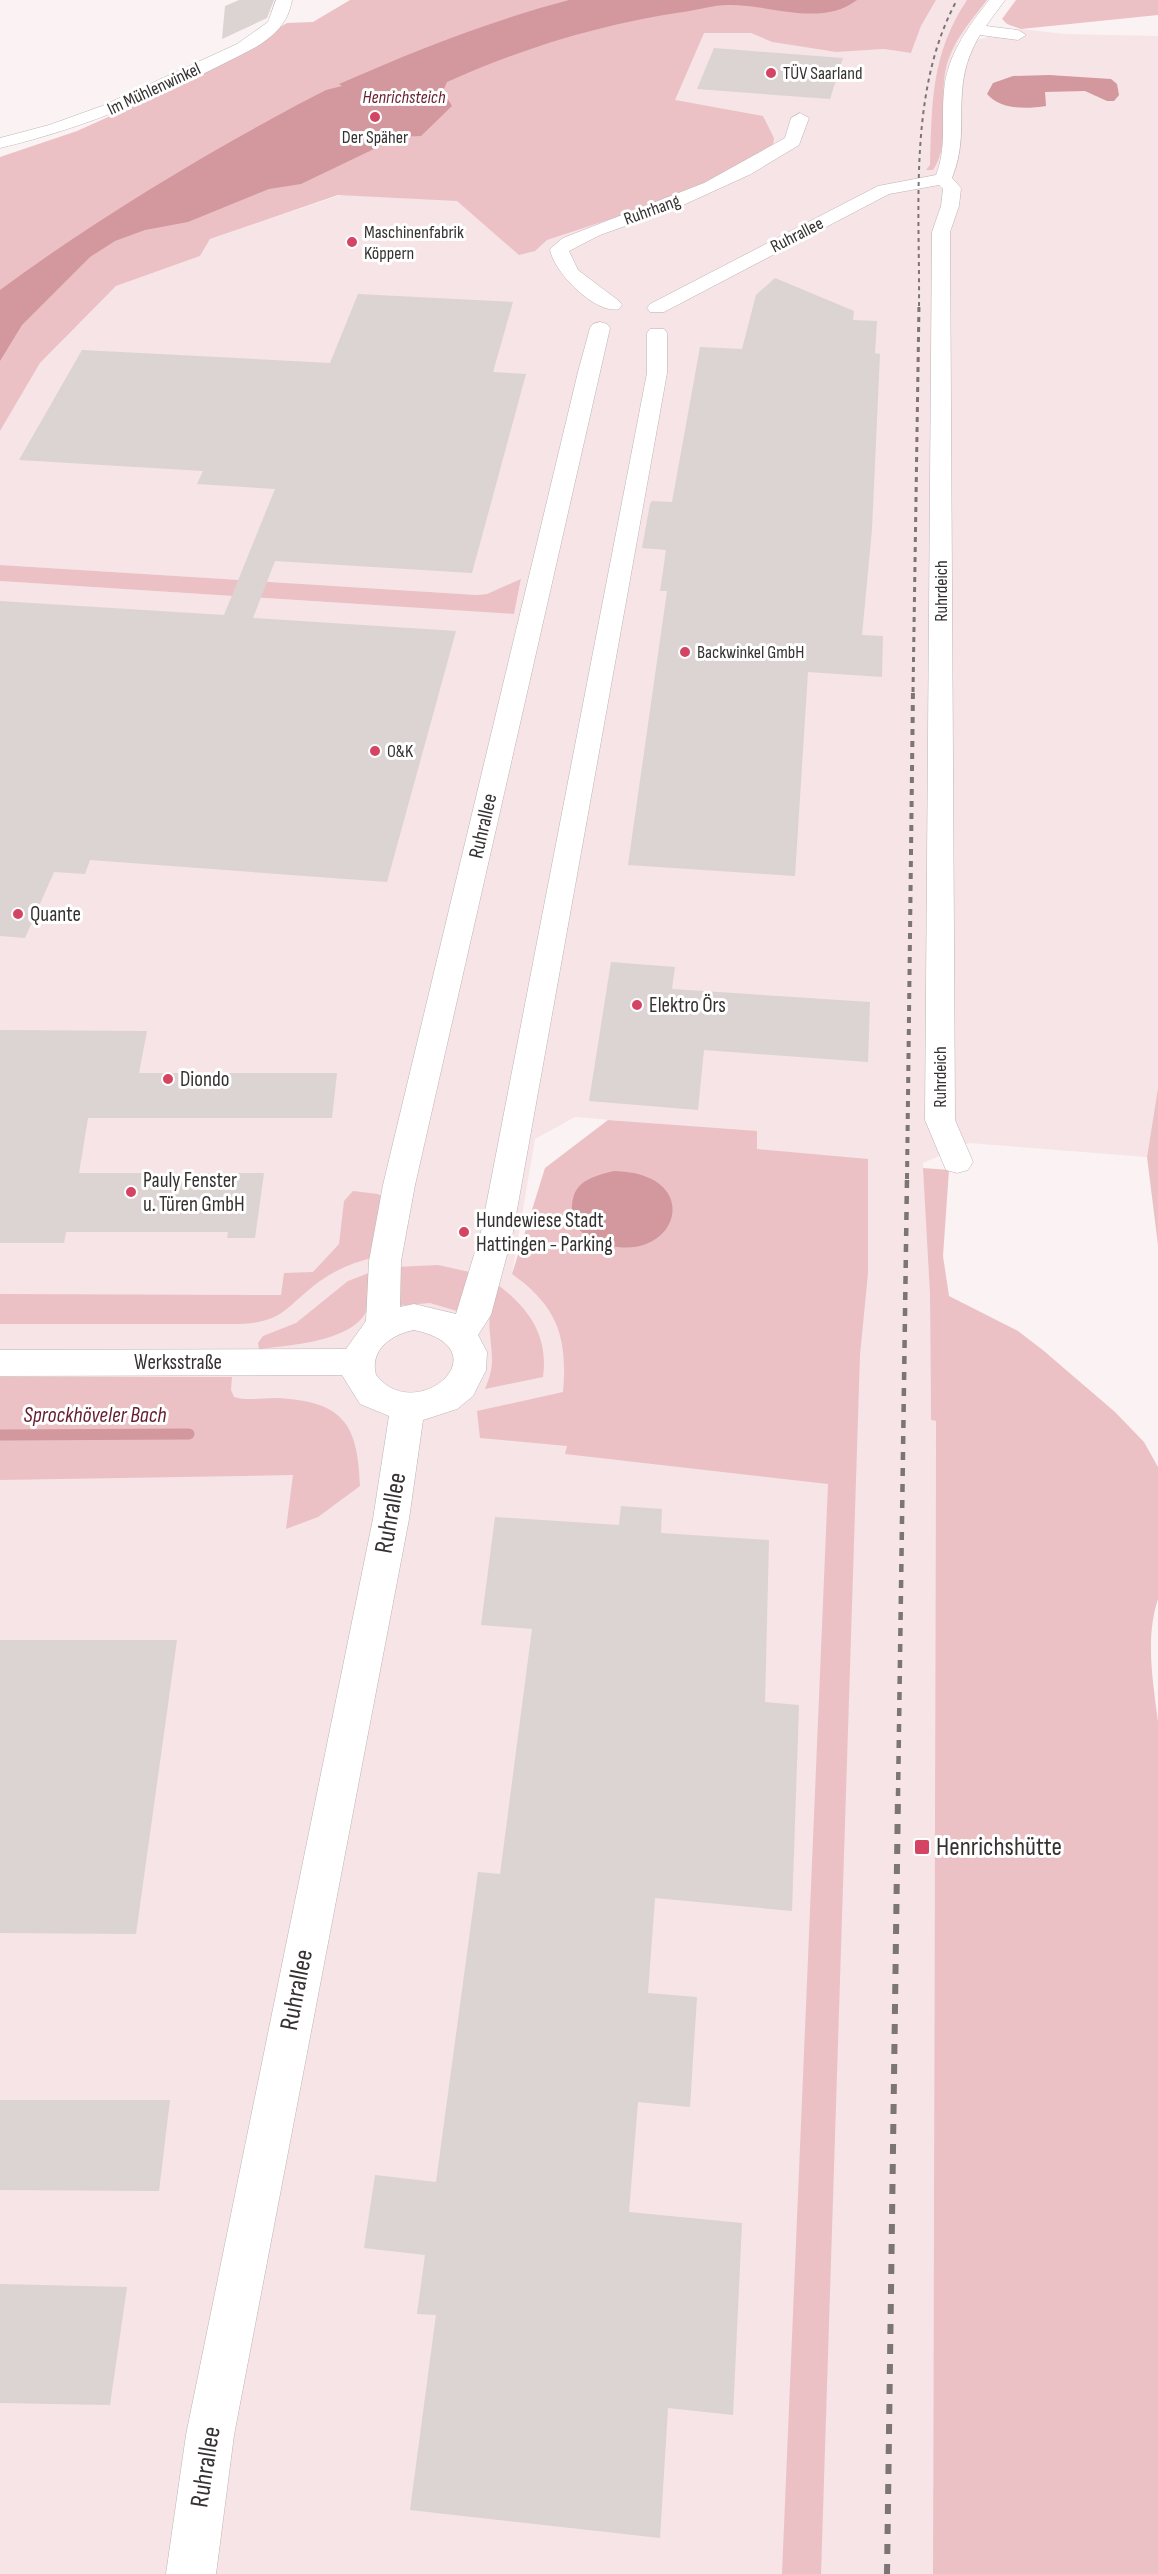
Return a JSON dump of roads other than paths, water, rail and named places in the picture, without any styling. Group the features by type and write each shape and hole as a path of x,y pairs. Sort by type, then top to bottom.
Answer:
{"street":[{"name":"Im Mühlenwinkel","path":"0,143 30,137 95,116 233,52 272,28 279,19 284,0"},
{"path":"943,179 951,157 954,74 964,47 997,0"},
{"path":"975,29 1018,35"},
{"name":"Ruhrhang","path":"631,319 565,267 559,255 559,249 586,235 695,194 742,172 794,141 800,118"},
{"name":"Ruhrallee","path":"382,1326 385,1261 399,1185 588,372 631,319 884,190 943,179"},
{"name":"Ruhrdeich","path":"943,179 952,188 952,206 941,232 940,1120 957,1162"},
{"path":"461,1334 474,1315 497,1233 657,373 631,319"},
{"path":"430,1318 447,1323 461,1334 470,1347 472,1368 463,1385 448,1398 427,1405 408,1407 383,1401 371,1394 360,1378 357,1362 366,1340 382,1326 396,1320 430,1318"},
{"name":"Werksstraße","path":"0,1363 357,1362"},
{"name":"Ruhrallee","path":"190,2574 210,2435 391,1519 408,1407"}],"water":[{"name":"Henrichsteich","path":"569,0 857,0 843,8 811,14 728,5 653,17 593,30 533,48 475,70 447,82 443,91 452,106 421,136 399,137 301,184 269,189 188,222 145,230 115,241 90,257 22,325 0,361 0,290 108,215 220,148 326,90 342,86 339,84 452,38 510,17"},
{"path":"1049,75 1111,79 1117,84 1119,95 1114,101 1107,101 1085,91 1045,92 1046,106 1022,108 999,103 987,94 993,83 1013,76"},
{"path":"614,1171 643,1175 661,1186 671,1199 672,1214 666,1229 654,1240 635,1247 612,1246 594,1242 573,1224 573,1201 579,1187 593,1177"}],"waterway":[{"name":"Sprockhöveler Bach","path":"0,1435 189,1434"}],"railway":[{"path":"919,304 920,149 924,110 941,35 957,0"},
{"path":"913,692 919,304"},
{"path":"907,1179 913,690"},
{"path":"898,1796 907,1178"},
{"path":"887,2574 898,1794"}],"place":[{"name":"TÜV Saarland","path":"771,73"},
{"name":"Der Späher","path":"375,117"},
{"name":"Maschinenfabrik Köppern","path":"352,242"},
{"name":"Backwinkel GmbH","path":"685,652"},
{"name":"O&K","path":"375,751"},
{"name":"Quante","path":"18,914"},
{"name":"Elektro Örs","path":"637,1005"},
{"name":"Diondo","path":"168,1079"},
{"name":"Pauly Fenster u. Türen GmbH","path":"131,1192"},
{"name":"Hundewiese Stadt Hattingen - Parking","path":"464,1232"},
{"name":"Henrichshütte","path":"922,1847"}]}
